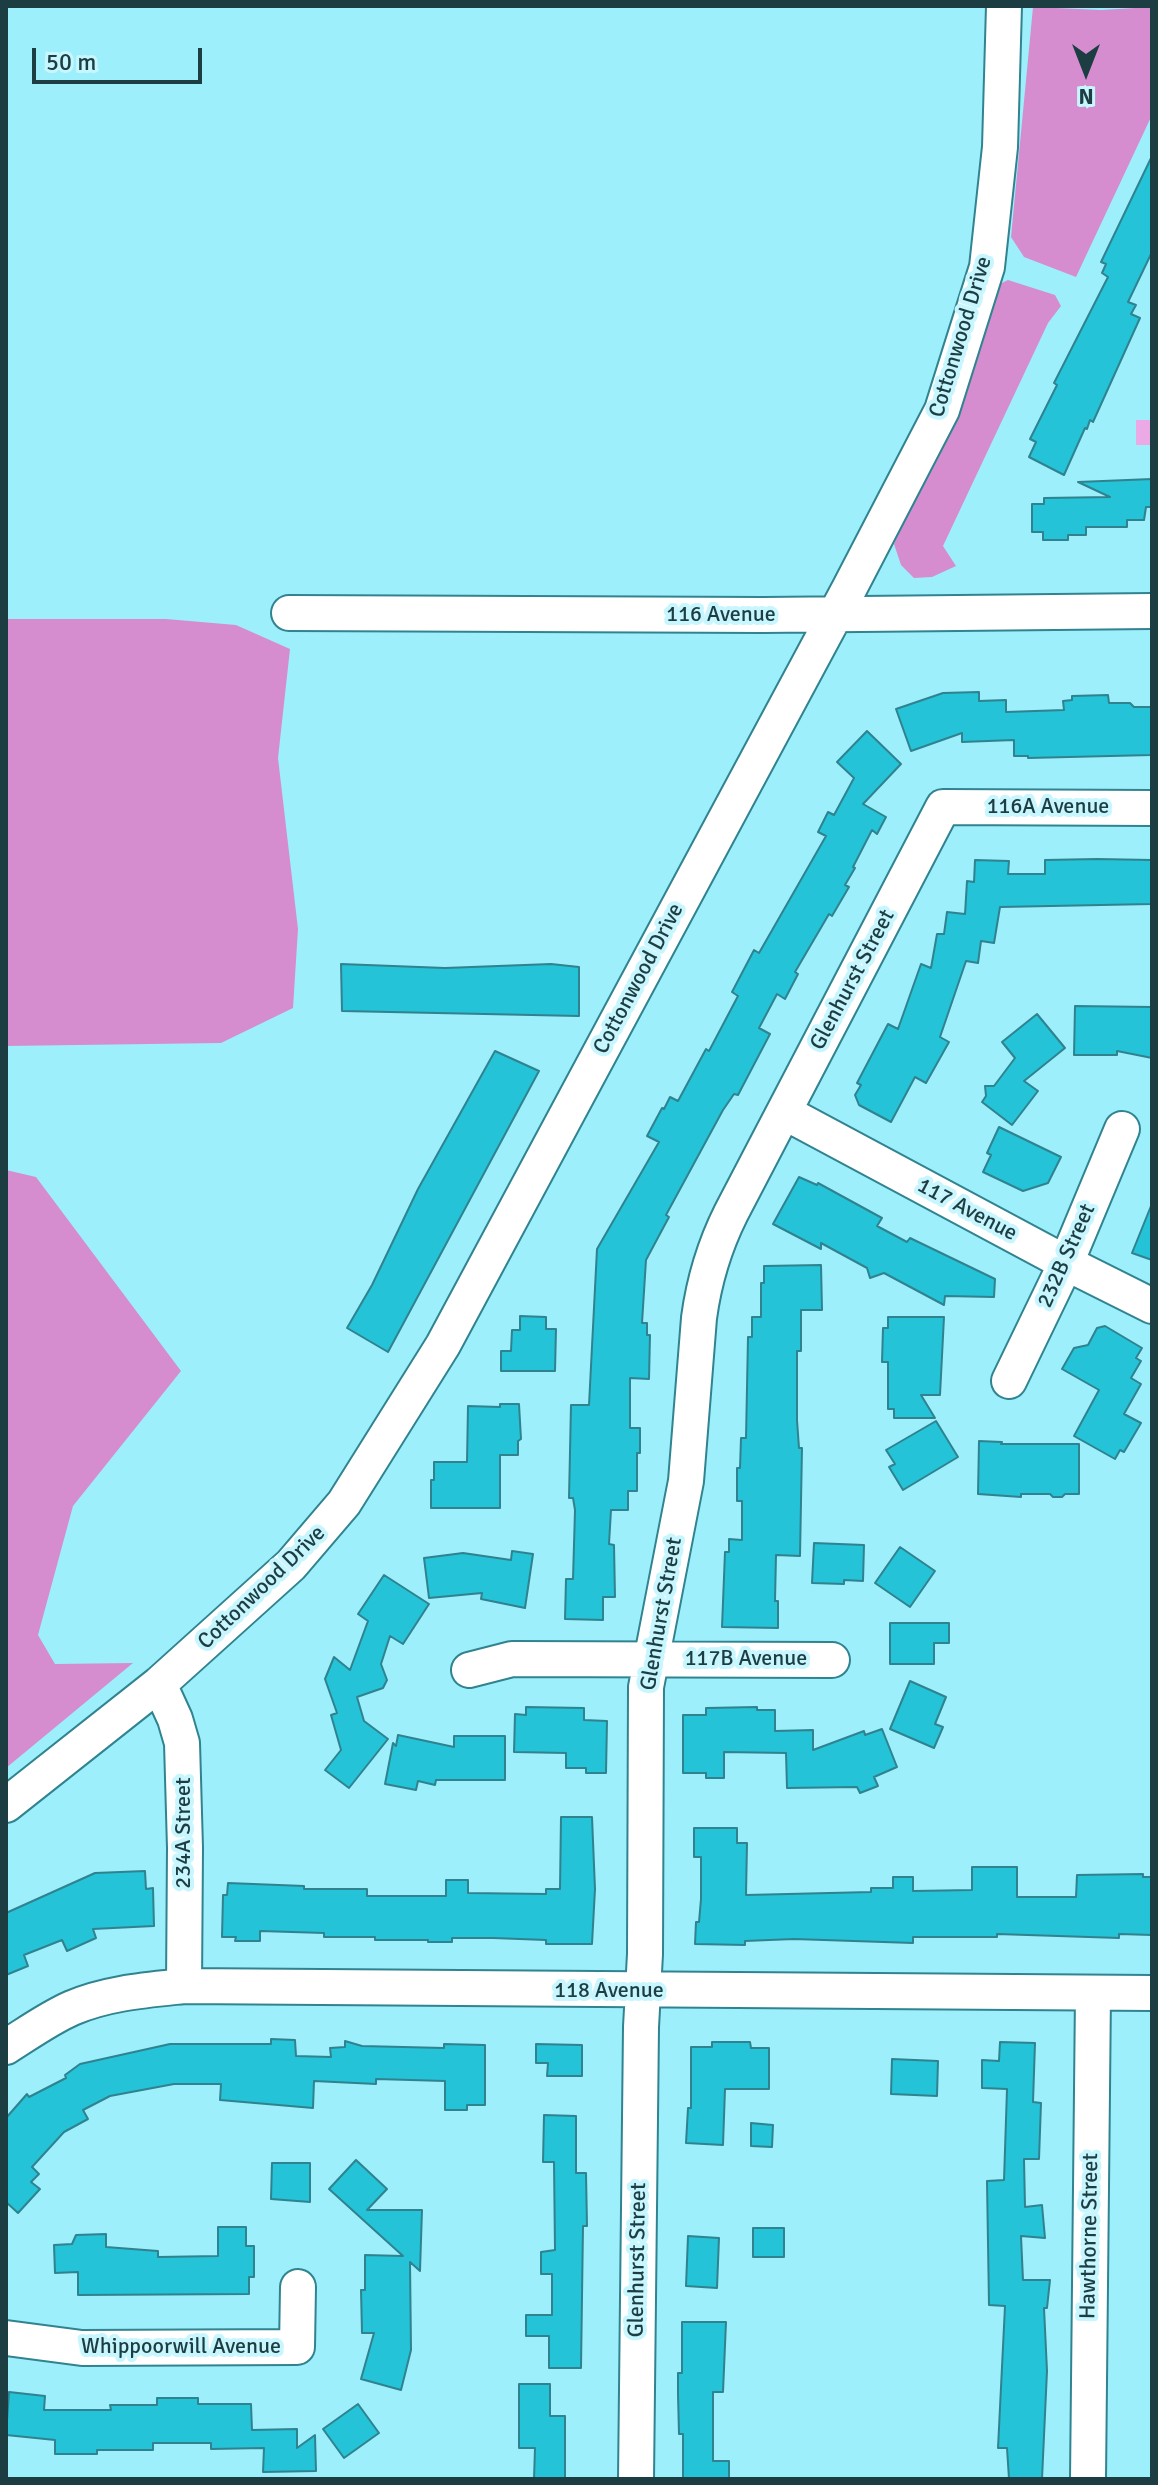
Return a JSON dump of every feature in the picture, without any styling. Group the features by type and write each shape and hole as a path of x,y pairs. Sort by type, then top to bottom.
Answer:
{"street":[{"name":"Cottonwood Drive","path":"6,1805 159,1684 271,1585 344,1503 414,1395 835,615 942,410 987,267 1000,147 1004,6"},
{"name":"116 Avenue","path":"289,613 835,615 1152,611"},
{"name":"116A Avenue","path":"943,807 1152,808"},
{"name":"Glenhurst Street","path":"636,2479 646,1687 686,1481 703,1293 721,1233 943,807"},
{"name":"117 Avenue","path":"784,1112 1152,1306"},
{"name":"232B Street","path":"1009,1381 1066,1263 1122,1129"},
{"name":"117B Avenue","path":"469,1670 512,1659 832,1660"},
{"name":"234A Street","path":"159,1684 175,1719 183,1755 184,1986"},
{"name":"118 Avenue","path":"6,2047 68,2009 112,1995 184,1986 1152,1993"},
{"name":"Hawthorne Street","path":"1088,2479 1093,1993"},
{"name":"Whippoorwill Avenue","path":"6,2338 82,2348 297,2347 298,2287"}],"shaded area":[{"path":"1033,7 1101,10 1152,7 1152,115 1076,277 1024,257 1011,237"},
{"path":"1008,280 1055,295 1061,306 1048,323 943,546 956,566 932,577 914,578 901,565 894,544 998,285"},
{"path":"1136,420 1152,420 1152,445 1136,445"},
{"path":"6,619 166,619 236,625 290,649 278,758 298,929 293,1008 221,1043 6,1046"},
{"path":"6,1170 36,1177 181,1371 73,1506 38,1635 55,1664 133,1663 6,1768"}],"building":[{"path":"1152,156 1152,252 1128,302 1136,305 1131,314 1140,318 1093,422 1090,420 1085,428 1064,475 1029,457 1036,442 1030,439 1057,385 1054,383 1108,277 1102,273 1106,264 1101,262"},
{"path":"1152,479 1152,507 1146,507 1144,520 1127,520 1127,527 1086,527 1086,535 1068,535 1068,540 1043,540 1043,532 1032,532 1032,504 1044,504 1044,498 1110,497 1078,482"},
{"path":"979,692 979,701 1006,700 1006,712 1064,710 1063,701 1072,700 1072,696 1108,695 1109,703 1152,707 1152,755 1028,758 1014,756 1014,740 962,742 962,733 911,751 896,709 943,693"},
{"path":"867,731 901,764 863,804 886,817 877,834 872,830 845,885 849,887 832,916 829,914 795,972 798,974 785,999 777,994 759,1028 770,1034 738,1095 734,1094 723,1110 666,1215 669,1217 646,1260 642,1323 647,1323 647,1335 650,1335 649,1379 630,1378 630,1428 640,1428 640,1453 637,1453 637,1491 628,1491 628,1510 611,1510 609,1544 614,1545 615,1597 603,1597 603,1620 565,1619 566,1579 573,1579 575,1510 573,1498 569,1498 571,1405 589,1405 597,1249 659,1142 647,1136 662,1108 670,1097 678,1101 706,1049 709,1051 738,996 732,992 754,950 759,953 826,836 818,832 828,812 834,815 854,778 837,762"},
{"path":"975,860 1009,861 1008,874 1045,874 1045,860 1152,860 1152,904 1000,907 994,943 981,941 978,963 966,961 940,1037 949,1042 926,1083 915,1077 891,1122 859,1105 855,1095 861,1085 857,1083 888,1024 898,1029 921,964 931,968 937,934 944,934 947,912 965,914 967,881 974,882"},
{"path":"341,964 445,968 551,964 579,967 579,1016 342,1011"},
{"path":"1075,1006 1152,1007 1152,1058 1117,1051 1117,1055 1074,1055"},
{"path":"1037,1014 1065,1048 1024,1081 1038,1091 1012,1125 982,1102 986,1096 985,1086 994,1086 1015,1058 1002,1042"},
{"path":"495,1051 539,1071 388,1352 347,1328 372,1285 418,1189"},
{"path":"999,1127 1061,1157 1048,1183 1023,1191 983,1172 991,1155 987,1153"},
{"path":"799,1177 818,1183 882,1218 877,1226 907,1242 910,1238 995,1279 994,1297 945,1296 944,1305 884,1273 870,1278 867,1268 821,1243 821,1249 773,1224"},
{"path":"1152,1206 1152,1260 1132,1253"},
{"path":"821,1265 822,1310 801,1310 801,1351 797,1351 797,1420 799,1448 802,1448 800,1556 776,1555 778,1628 722,1627 725,1552 729,1552 729,1539 742,1540 742,1501 737,1501 737,1468 740,1468 741,1438 746,1438 748,1337 752,1337 752,1317 761,1317 764,1266"},
{"path":"520,1316 546,1317 546,1329 556,1329 555,1371 501,1371 501,1351 511,1351 512,1330 520,1330"},
{"path":"888,1317 944,1317 940,1395 921,1395 935,1418 894,1418 894,1409 888,1409 888,1362 882,1362 883,1328 888,1328"},
{"path":"1105,1326 1142,1348 1136,1358 1141,1361 1131,1378 1141,1384 1124,1414 1141,1423 1124,1452 1120,1450 1115,1459 1074,1436 1099,1390 1062,1369 1074,1348 1088,1345 1097,1328"},
{"path":"500,1404 519,1404 521,1439 518,1441 518,1455 500,1455 500,1508 431,1508 434,1462 467,1462 468,1406 500,1407"},
{"path":"936,1421 958,1457 903,1490 889,1467 895,1464 886,1450"},
{"path":"979,1441 1079,1444 1079,1494 1053,1497 1050,1494 1021,1494 1021,1497 978,1494"},
{"path":"814,1543 864,1545 863,1581 812,1583"},
{"path":"900,1547 935,1571 910,1607 875,1583"},
{"path":"512,1551 533,1554 525,1608 481,1599 482,1593 429,1598 424,1558 463,1553 511,1560"},
{"path":"384,1575 429,1604 403,1644 390,1636 381,1664 387,1680 383,1688 357,1697 364,1721 388,1739 349,1788 325,1770 341,1750 331,1715 337,1713 325,1679 334,1657 350,1670 368,1621 358,1614"},
{"path":"890,1623 949,1623 949,1643 934,1643 934,1664 890,1664"},
{"path":"910,1681 946,1697 935,1724 943,1727 934,1748 890,1729"},
{"path":"526,1707 584,1708 584,1720 607,1721 606,1773 586,1773 586,1768 566,1768 566,1753 514,1752 515,1714 526,1715"},
{"path":"757,1707 757,1710 775,1710 775,1731 813,1730 813,1750 864,1731 865,1735 882,1729 897,1767 874,1777 878,1786 860,1793 857,1787 787,1788 786,1753 724,1752 724,1778 706,1778 706,1773 683,1773 683,1715 706,1715 706,1708"},
{"path":"398,1735 454,1747 454,1736 505,1736 505,1780 436,1780 435,1785 418,1781 416,1790 385,1784 393,1743 396,1746"},
{"path":"561,1817 592,1817 595,1889 592,1944 546,1944 546,1940 493,1938 452,1938 452,1942 375,1940 375,1937 324,1937 324,1933 260,1931 260,1941 235,1941 236,1937 222,1937 223,1895 227,1895 228,1883 304,1886 304,1889 367,1889 367,1896 446,1896 446,1880 468,1880 468,1893 546,1894 546,1889 560,1889"},
{"path":"694,1828 737,1828 737,1843 747,1843 746,1895 871,1892 871,1888 893,1888 893,1877 913,1877 913,1891 972,1890 972,1867 1017,1867 1017,1897 1076,1897 1077,1875 1143,1874 1143,1877 1152,1877 1152,1935 1119,1934 1119,1938 997,1934 997,1937 913,1937 913,1943 794,1939 745,1941 745,1945 695,1944 701,1899 701,1857 694,1857"},
{"path":"145,1871 146,1889 153,1888 154,1926 93,1929 96,1938 67,1951 62,1940 24,1955 28,1966 6,1975 6,1913 95,1873"},
{"path":"271,2039 295,2040 296,2056 331,2057 330,2048 345,2047 345,2041 362,2046 444,2048 444,2044 485,2045 485,2105 467,2105 467,2110 445,2110 445,2081 376,2079 376,2084 314,2081 313,2108 220,2100 221,2084 174,2084 110,2096 83,2110 88,2119 64,2132 32,2167 39,2174 31,2182 40,2189 18,2213 6,2202 6,2118 27,2094 29,2097 66,2078 65,2075 80,2064 170,2044 271,2044"},
{"path":"712,2042 750,2042 751,2048 769,2048 769,2089 725,2089 723,2145 686,2143 688,2108 691,2108 691,2047 712,2047"},
{"path":"1000,2042 1035,2043 1033,2102 1041,2103 1039,2159 1024,2159 1025,2207 1042,2205 1045,2238 1021,2236 1023,2280 1050,2280 1047,2308 1044,2308 1047,2371 1042,2479 1009,2479 1007,2448 998,2448 1005,2306 989,2305 987,2181 1004,2180 1007,2089 982,2088 982,2060 999,2061"},
{"path":"536,2044 582,2045 582,2076 547,2076 548,2063 536,2063"},
{"path":"892,2059 938,2061 937,2096 891,2094"},
{"path":"544,2115 576,2116 576,2173 586,2173 581,2368 549,2368 549,2336 526,2336 526,2315 552,2315 552,2274 541,2274 541,2252 555,2250 554,2162 543,2162"},
{"path":"751,2123 773,2125 772,2147 751,2146"},
{"path":"356,2160 387,2189 367,2210 422,2210 420,2271 410,2262 411,2350 401,2390 361,2379 374,2333 362,2333 361,2290 365,2290 365,2255 403,2256 329,2189"},
{"path":"272,2163 310,2163 310,2202 271,2199"},
{"path":"218,2227 246,2227 246,2246 254,2246 254,2277 249,2277 249,2294 78,2295 78,2272 55,2273 54,2245 72,2244 76,2235 106,2234 106,2247 158,2251 158,2257 218,2256"},
{"path":"753,2228 784,2228 784,2257 753,2257"},
{"path":"688,2236 719,2238 717,2288 686,2286"},
{"path":"682,2322 726,2322 723,2392 713,2392 713,2461 729,2461 729,2479 683,2479 683,2434 679,2434 678,2394 678,2373 682,2373"},
{"path":"519,2384 550,2384 550,2416 565,2416 565,2479 534,2479 535,2448 519,2448"},
{"path":"9,2392 45,2396 44,2410 111,2410 110,2405 157,2405 157,2398 198,2398 198,2404 251,2404 252,2430 297,2429 297,2448 315,2435 316,2471 263,2472 264,2448 211,2449 211,2443 153,2443 153,2450 55,2454 55,2440 6,2435"},
{"path":"358,2404 379,2433 344,2458 323,2429"}]}
